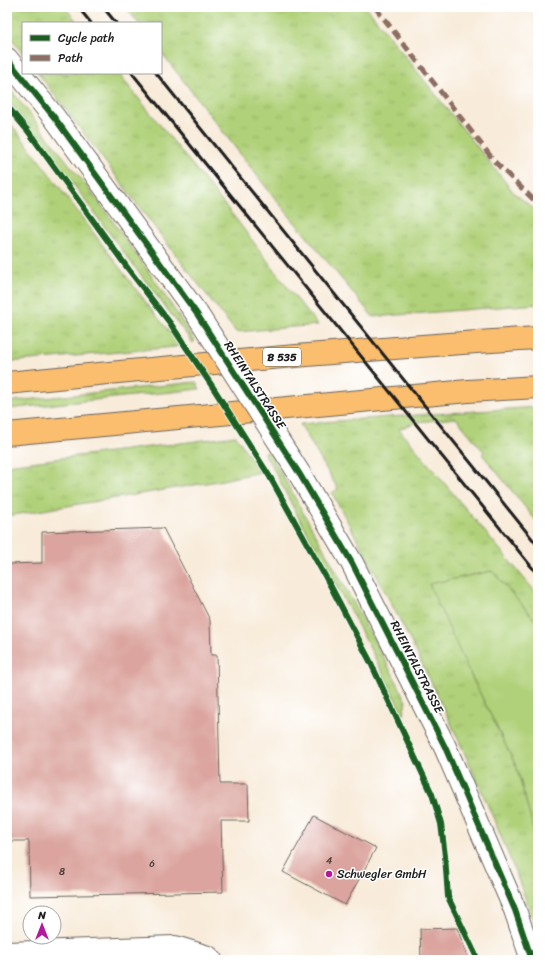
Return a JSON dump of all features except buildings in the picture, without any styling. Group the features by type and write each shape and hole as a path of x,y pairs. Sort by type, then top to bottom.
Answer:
{"highway":[{"name":"B 535","path":"7,383 148,369 428,345 538,338"},
{"path":"7,434 460,392 538,387"}],"street":[{"name":"RHEINTALSTRASSE","path":"7,59 54,117 197,314 299,472 352,563 445,747 515,910 532,960"},
{"path":"7,953 175,947 208,956 211,960"}],"green space":[{"path":"7,7 65,7 77,22 22,22 22,53 7,33"},
{"path":"126,7 366,7 514,193 538,212 538,304 373,317 269,191 162,53 162,22 137,22"},
{"path":"39,74 119,74 236,219 318,325 236,332"},
{"path":"7,85 99,202 158,285 195,341 193,343 62,169 7,99"},
{"path":"7,119 180,345 175,347 7,362"},
{"path":"196,382 200,389 7,409 7,402"},
{"path":"538,407 538,523 482,454 484,452 456,418 417,422 399,429 538,595 538,623 492,571 466,665 517,768 533,827 538,849 538,933 517,876 470,764 390,600 332,493 338,489 300,424"},
{"path":"236,436 260,472 218,481 7,516 7,465"},
{"path":"269,452 398,684 406,702 403,715 354,618 264,453"},
{"path":"492,571 538,623 538,849 517,768 466,665 429,584"}],"railway":[{"path":"78,7 90,22"},
{"path":"103,7 115,22"},
{"path":"133,74 538,575"},
{"path":"157,74 538,546"}],"marked path":[{"path":"375,7 495,162 535,201 538,202"}],"cycle path":[{"path":"7,59 54,117 197,314 299,473 352,563 445,747 515,910 532,960"},
{"path":"7,106 28,131 129,270 170,323 270,477 330,585 370,661 432,794 441,824 448,897 478,960"}],"place":[{"name":"Schwegler GmbH","path":"329,874"}]}
